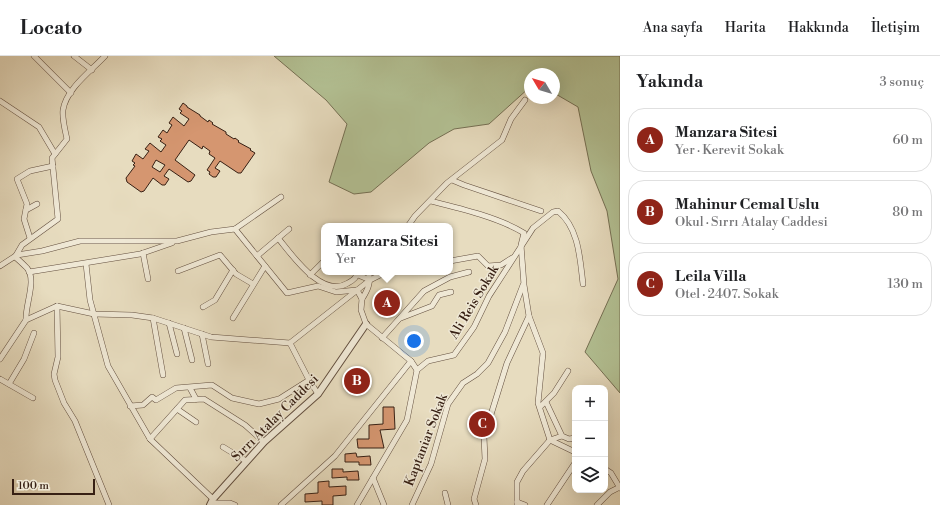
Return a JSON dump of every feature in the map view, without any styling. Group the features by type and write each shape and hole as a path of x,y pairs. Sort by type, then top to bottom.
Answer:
{"street":[{"path":"34,56 71,93"},
{"path":"74,56 92,70"},
{"path":"15,257 22,245 58,219 52,158 67,138 62,112 66,100 71,93 105,56"},
{"path":"0,101 39,127 55,154"},
{"path":"410,223 415,216 452,180 502,140 511,119 524,101"},
{"path":"30,238 24,219 26,204 17,179 30,171 53,166"},
{"path":"452,180 541,211"},
{"path":"29,272 86,264 143,253 177,241 211,232 235,229 281,197"},
{"path":"431,201 458,208 515,227 524,234 521,245 524,285 529,316 543,353 538,403 550,440 572,451"},
{"path":"26,210 37,204"},
{"name":"Ali Reis Sokak","path":"417,370 428,361 454,355 474,327 489,296 521,245 534,228 553,212 558,211 567,218 578,245 583,284"},
{"path":"235,229 287,293 318,286 336,292 357,290"},
{"path":"256,256 289,229"},
{"path":"278,238 310,276 334,287 348,284 356,275"},
{"path":"0,266 15,257 80,241 177,241"},
{"path":"143,253 148,279"},
{"path":"178,271 220,255 233,270 253,284"},
{"path":"453,260 478,256 488,266 494,266 501,265 514,256"},
{"path":"15,257 28,269 29,272 31,286 25,309 26,320"},
{"path":"86,264 90,300 108,366 150,440 211,502 230,503 235,505"},
{"path":"310,276 321,264"},
{"path":"232,318 264,266"},
{"path":"203,308 215,300 233,270"},
{"path":"382,338 424,291 450,277 470,272"},
{"path":"361,275 370,280"},
{"path":"357,505 407,420 417,370 410,361 366,324 361,310 362,299 368,289 370,280 369,275"},
{"path":"0,359 26,320 57,306 94,314 132,315 153,318 211,337 290,343 370,280 380,275"},
{"name":"Kaptaniar Sokak","path":"412,505 432,464 448,404 463,383 477,374 488,363 505,332 524,285"},
{"path":"357,290 362,299"},
{"path":"400,319 432,306 439,295 451,292"},
{"path":"57,306 58,357 54,374 55,380 64,403 75,421 110,505"},
{"path":"476,505 474,499 485,459 484,436 507,363 529,316"},
{"path":"153,318 163,375"},
{"path":"169,324 177,354"},
{"name":"Sırrı Atalay Caddesi","path":"211,502 264,442 318,394 366,324"},
{"path":"184,328 192,360"},
{"path":"9,384 24,359 34,333"},
{"path":"202,334 208,364"},
{"path":"290,343 308,380 318,394"},
{"path":"281,505 335,456 410,361"},
{"path":"540,407 554,393 568,371"},
{"path":"0,379 33,398"},
{"path":"130,406 143,405 152,396 156,400 176,388 212,385 232,398 259,404 279,399 308,380"},
{"path":"190,388 196,399"},
{"path":"150,440 185,400 204,399 245,425 264,442"},
{"path":"546,402 562,436 569,439 572,438"},
{"path":"177,409 196,422"},
{"path":"525,505 517,503 517,482 523,471 550,440 562,436"},
{"path":"224,447 246,461"},
{"path":"547,505 572,468"},
{"path":"597,505 610,492 620,487 611,473 608,472"},
{"path":"373,478 384,505"},
{"path":"445,493 448,505"}],"green space":[{"path":"274,56 620,56 620,393 585,352 618,279 607,211 591,171 578,107 560,96 560,68 524,68 524,92 489,124 454,129 429,143 371,192 354,194 329,182 347,124 326,100"}],"building":[{"path":"183,103 208,122 209,120 213,123 212,124 226,132 226,134 234,139 235,138 239,141 238,142 255,153 241,173 238,173 220,161 215,168 220,171 216,177 213,177 207,170 215,158 209,154 210,151 203,146 202,149 189,140 175,160 195,175 191,181 188,182 169,169 164,176 169,179 165,185 162,185 153,178 144,191 141,192 127,182 126,178 135,166 133,165 135,163 132,161 136,154 143,159 149,151 145,149 150,143 161,152 166,145 160,141 162,139 158,137 163,130 167,133 172,125 169,123 173,117 184,126 189,119 180,113 182,111 179,109","holes":["156,160 165,165 160,172 152,167"]},
{"path":"383,407 394,407 395,429 380,430 384,448 358,448 357,439 369,439 369,425 383,424"},
{"path":"356,453 357,457 370,456 371,465 359,465 359,462 345,462 345,454"},
{"path":"332,469 343,469 343,472 358,471 359,480 347,480 347,477 332,478"},
{"path":"329,481 329,487 346,486 346,495 333,496 333,505 322,505 322,501 305,502 305,494 318,493 318,482"}],"place":[{"name":"Manzara Sitesi","path":"387,303"},
{"name":"Mahinur Cemal Uslu","path":"357,381"},
{"name":"Leila Villa","path":"482,424"}]}
